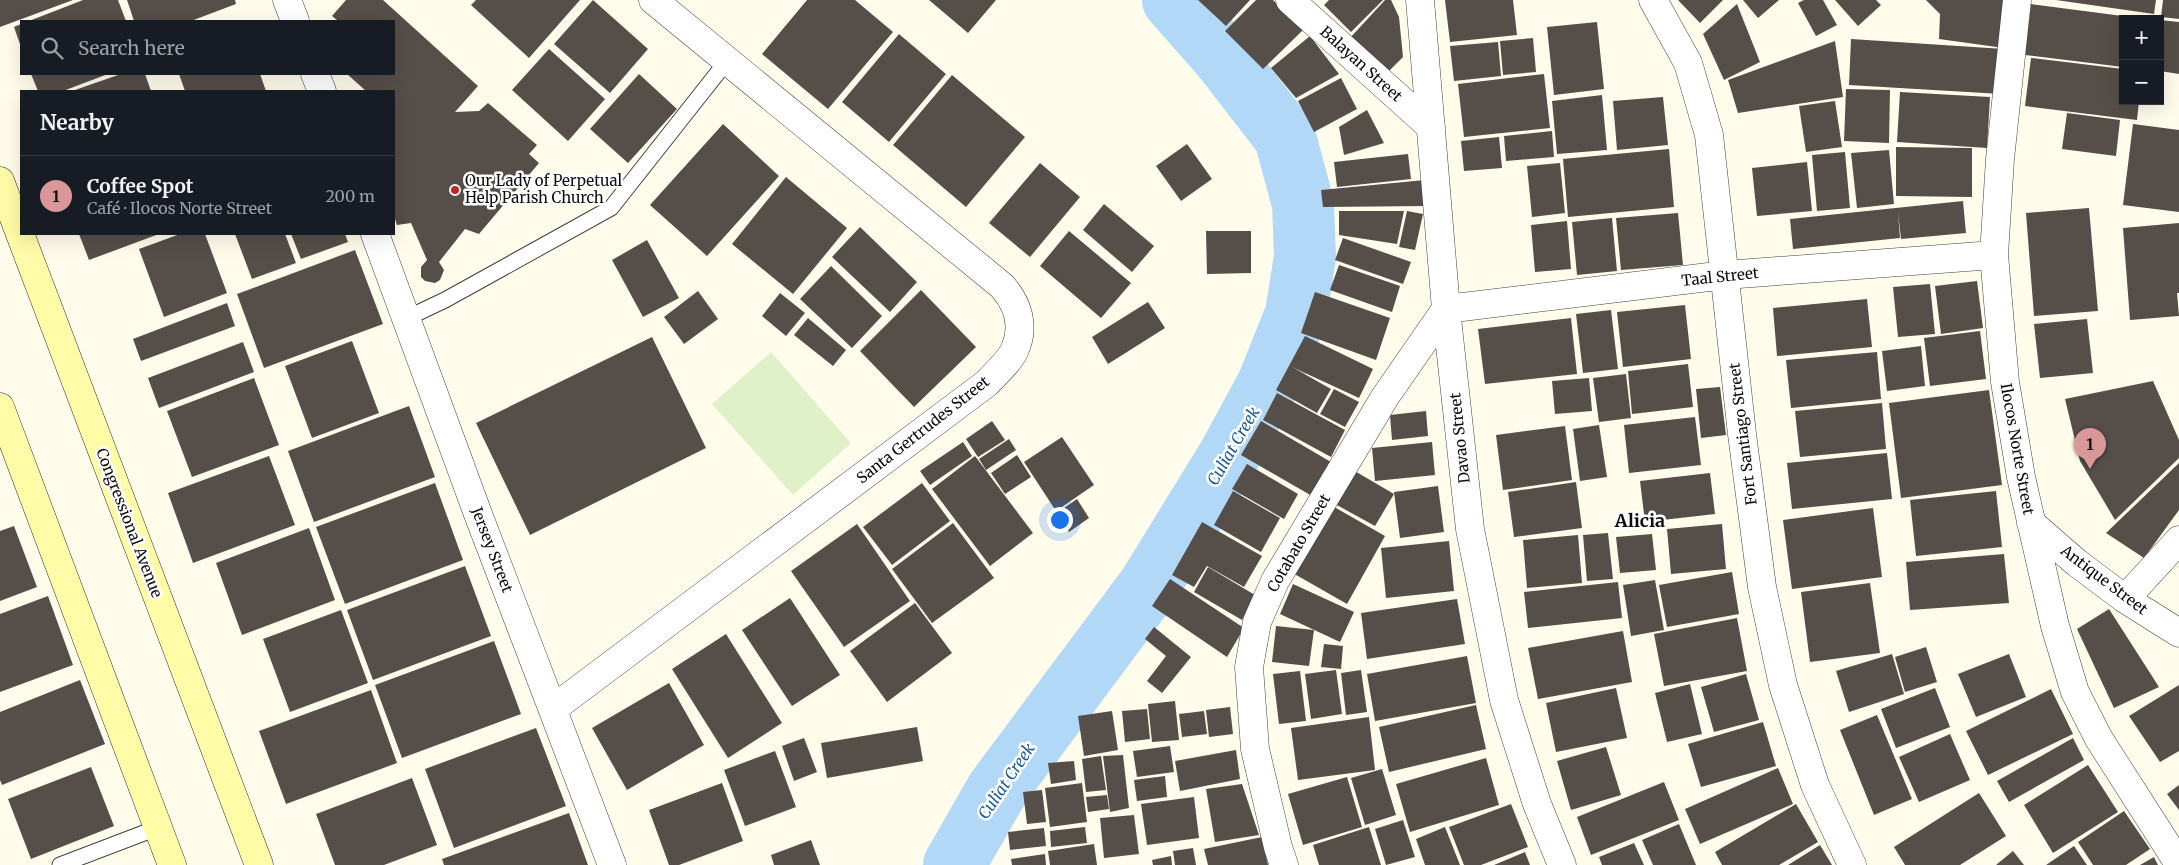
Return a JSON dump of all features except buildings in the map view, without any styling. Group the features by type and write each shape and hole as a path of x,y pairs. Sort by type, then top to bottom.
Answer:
{"main road":[{"name":"Congressional Avenue","path":"0,182 20,235"},
{"name":"Congressional Avenue","path":"20,235 259,865"},
{"path":"0,407 172,865"}],"street":[{"path":"288,0 295,20"},
{"name":"Santa Gertrudes Street","path":"554,708 987,383 1015,350 1019,333 1019,319 1013,299 1002,286 653,0"},
{"name":"Balayan Street","path":"1290,0 1432,127"},
{"name":"Davao Street","path":"1420,0 1446,309 1470,529 1502,691 1536,804 1562,865"},
{"name":"Fort Santiago Street","path":"1653,0 1688,63 1709,135 1742,434 1762,587 1783,686 1815,785 1852,865"},
{"name":"Ilocos Norte Street","path":"2017,0 2000,159 1994,255 2005,382 2031,523 2055,626 2075,692 2099,740 2179,864"},
{"path":"315,75 322,90"},
{"name":"Jersey Street","path":"375,235 478,514 554,708 612,865"},
{"name":"Taal Street","path":"1446,309 1725,275 1994,255"},
{"name":"Cotabato Street","path":"1284,865 1255,749 1249,667 1257,622 1275,581 1385,397 1446,309"},
{"name":"Antique Street","path":"2031,523 2077,563 2125,599 2179,633"},
{"path":"2125,599 2179,540"}],"lane":[{"path":"407,318 445,300 611,208 727,61"},
{"path":"60,865 157,828"}],"green space":[{"path":"771,352 851,443 793,495 712,404"}],"waterway":[{"name":"Culiat Creek","path":"954,865 997,790 1149,586 1229,456 1268,384 1296,314 1305,257 1303,204 1285,137 1224,58 1173,0"}],"place":[{"name":"Our Lady of Perpetual Help Parish Church","path":"455,190"},
{"name":"Coffee Spot","path":"2090,469"}],"district":[{"name":"Alicia","path":"1640,521"}]}
